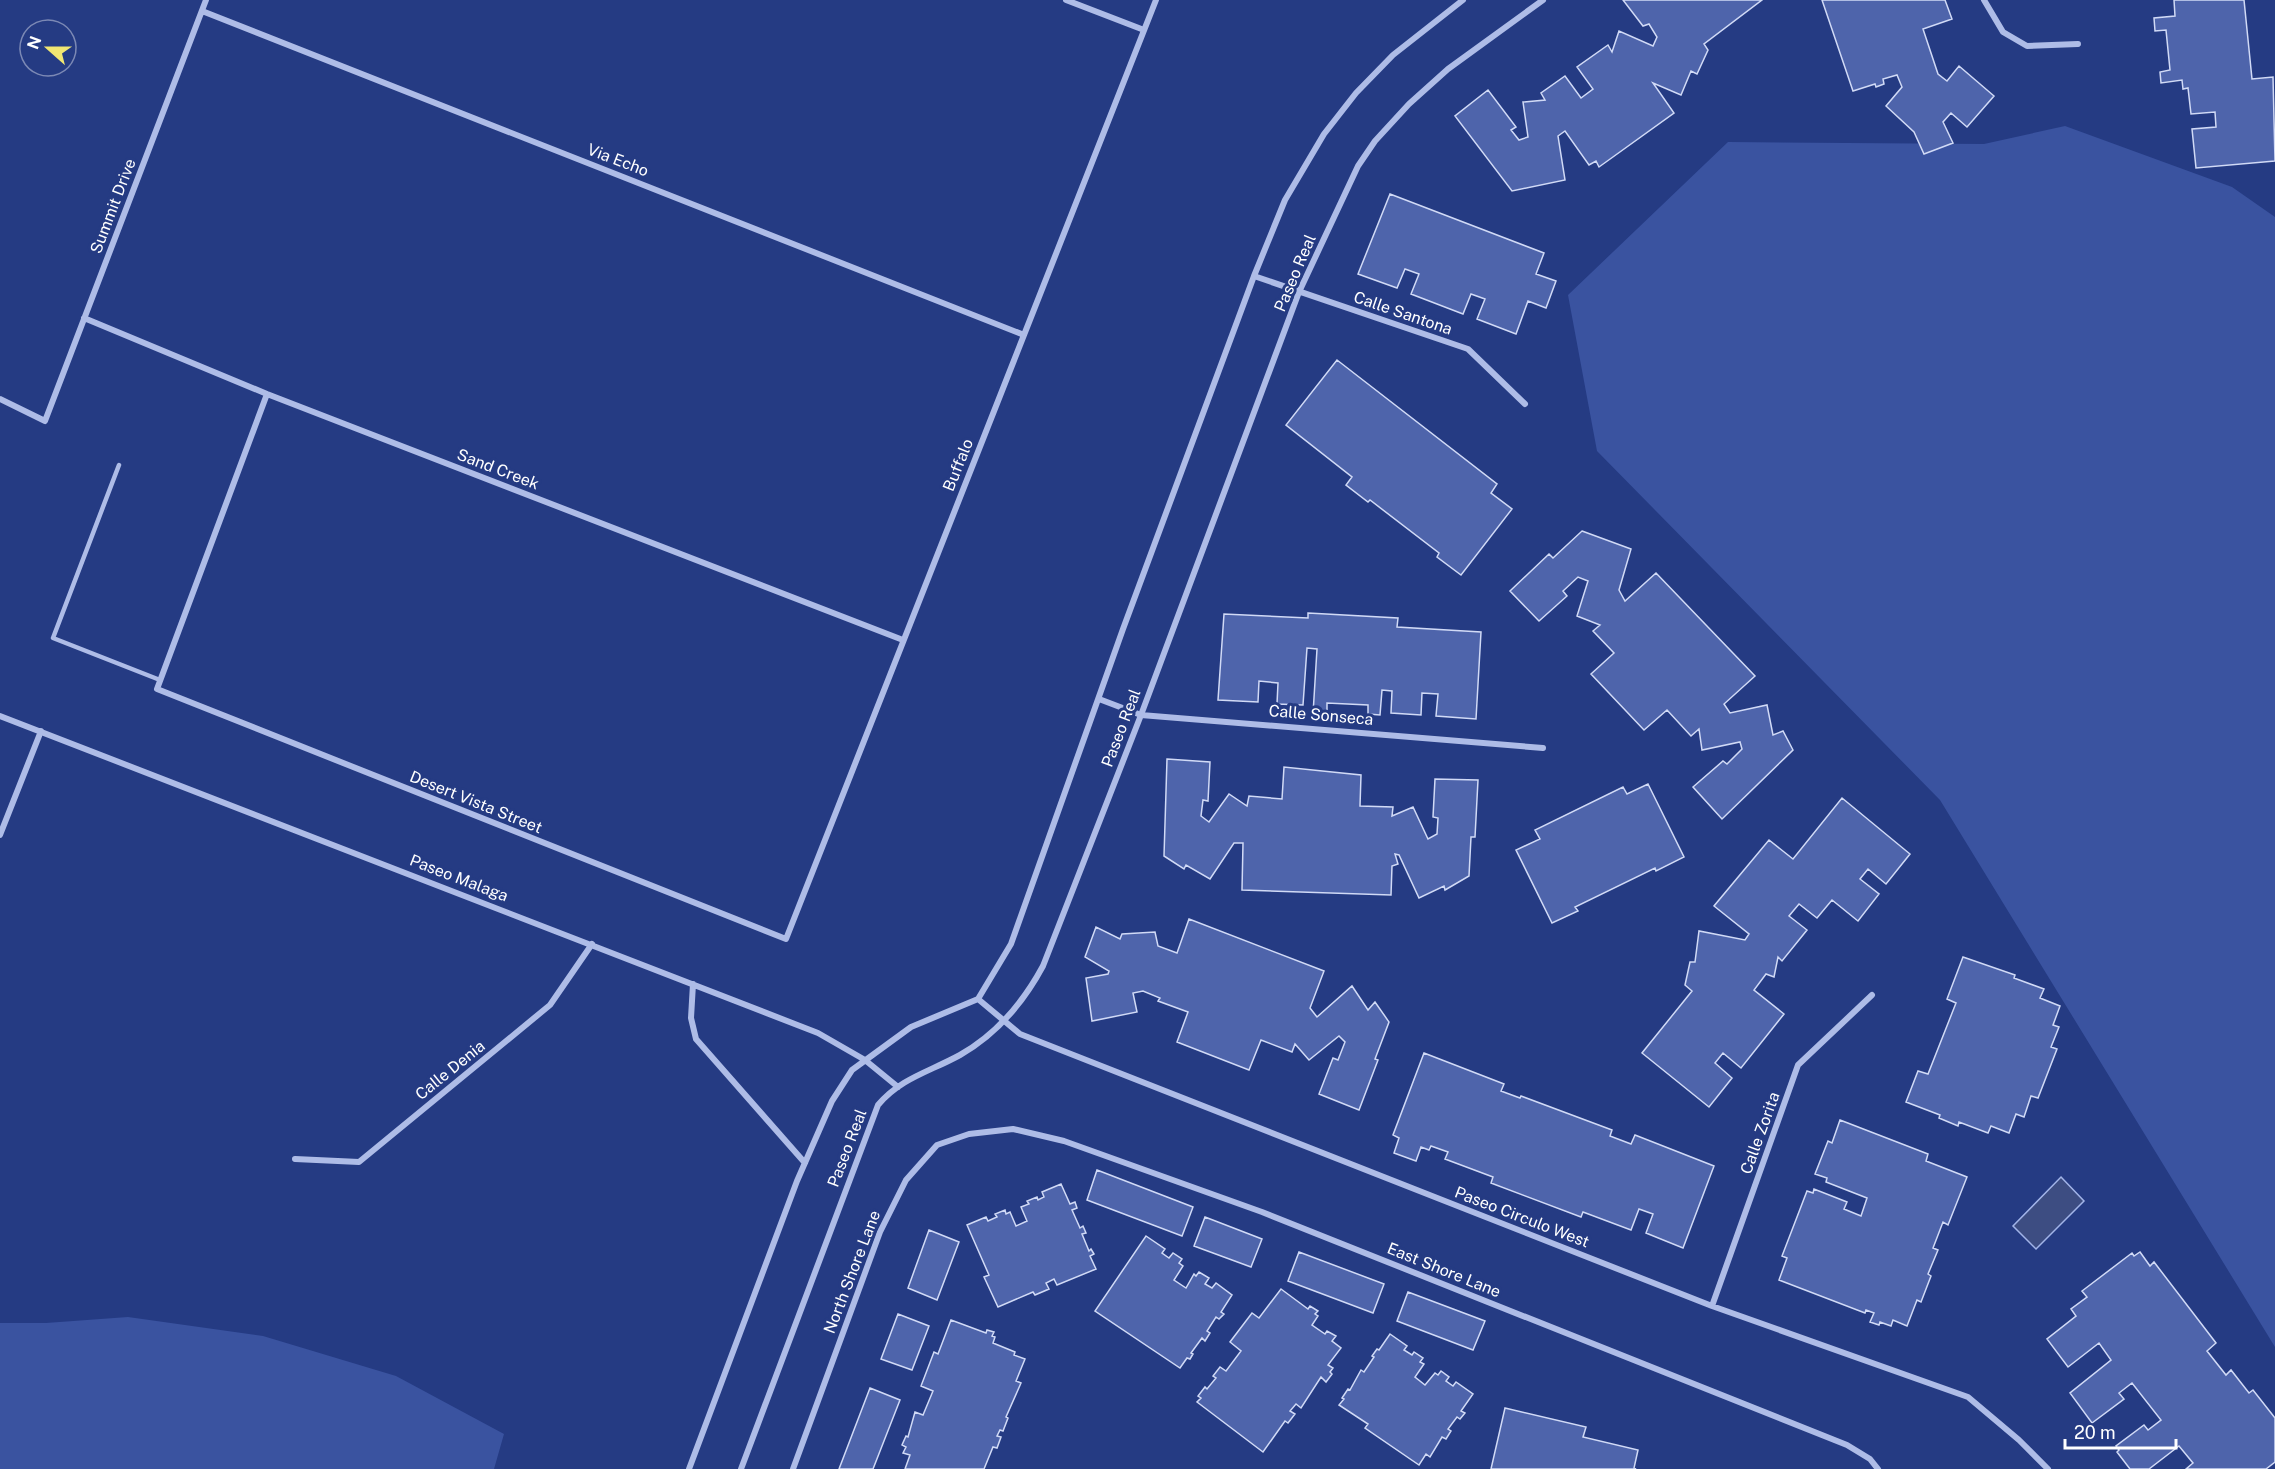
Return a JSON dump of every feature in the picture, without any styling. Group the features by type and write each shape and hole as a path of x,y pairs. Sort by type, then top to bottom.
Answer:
{"street":[{"name":"Summit Drive","path":"0,399 45,421 206,0"},
{"path":"1066,0 1144,30"},
{"name":"Buffalo","path":"786,939 1155,0"},
{"name":"Paseo Real","path":"689,1469 805,1163 832,1101 852,1070 911,1027 978,999 1011,944 1254,276 1285,200 1324,134 1356,93 1393,55 1463,0"},
{"name":"Paseo Real","path":"741,1469 878,1106 891,1090 960,1055 1005,1021 1028,993 1043,966 1141,715 1299,292 1358,166 1376,141 1409,104 1448,69 1543,0"},
{"path":"1984,0 2003,32 2026,46 2078,44"},
{"name":"Via Echo","path":"202,11 1024,335"},
{"name":"Calle Santona","path":"1254,276 1468,349 1525,404"},
{"name":"Sand Creek","path":"84,318 267,394 903,640"},
{"path":"160,680 267,394"},
{"name":"Desert Vista Street","path":"160,680 157,689 786,939"},
{"name":"Calle Sonseca","path":"1099,699 1141,715 1543,748"},
{"name":"Paseo Malaga","path":"0,716 592,944 818,1034 865,1060 898,1087"},
{"path":"0,835 41,731"},
{"name":"Calle Denia","path":"295,1159 359,1162 550,1005 592,944"},
{"path":"693,984 691,1018 696,1039 805,1163"},
{"name":"Calle Zorita","path":"1712,1306 1798,1065 1872,995"},
{"name":"Paseo Circulo West","path":"978,999 1020,1034 1712,1306 1968,1397 2019,1440 2048,1469"},
{"name":"East Shore Lane","path":"988,1131 1013,1129 1064,1141 1262,1212 1847,1445 1870,1459 1878,1469"},
{"name":"North Shore Lane","path":"793,1469 880,1232 906,1180 937,1145 969,1134 988,1131"}],"lane":[{"path":"119,465 53,638 160,680"}],"shaded area":[{"path":"2065,126 2232,187 2275,217 2275,1347 1940,800 1597,451 1568,295 1728,142 1984,144"},
{"path":"2061,1177 2084,1201 2036,1249 2013,1226"},
{"path":"128,1317 263,1336 396,1376 504,1434 494,1469 0,1469 0,1323 46,1323"}],"building":[{"path":"1623,0 1762,0 1704,44 1708,50 1697,74 1691,71 1681,95 1653,83 1674,113 1599,167 1596,161 1589,165 1565,131 1558,136 1565,180 1512,191 1455,116 1488,90 1516,127 1511,130 1519,140 1528,137 1523,102 1545,100 1541,93 1565,76 1581,98 1593,89 1577,67 1608,45 1612,52 1619,31 1653,46 1657,37 1649,24 1643,26"},
{"path":"1822,0 1945,0 1952,19 1923,29 1938,74 1947,81 1959,66 1994,96 1967,127 1951,113 1943,122 1953,143 1924,154 1914,132 1886,106 1902,87 1897,75 1883,79 1884,84 1876,87 1875,84 1853,91"},
{"path":"2174,0 2244,0 2252,79 2273,77 2275,161 2196,168 2192,129 2216,127 2215,112 2191,114 2188,88 2183,89 2182,80 2161,83 2160,72 2170,70 2166,30 2155,31 2154,18 2175,16"},
{"path":"1390,194 1544,253 1536,274 1556,281 1546,308 1528,301 1516,334 1477,319 1485,299 1471,294 1463,314 1411,294 1419,274 1405,269 1397,288 1358,274"},
{"path":"1337,360 1497,484 1491,493 1512,509 1461,575 1437,557 1439,553 1370,500 1368,502 1346,485 1352,477 1286,425"},
{"path":"1582,531 1631,549 1619,590 1625,601 1656,573 1755,676 1724,704 1730,713 1767,705 1773,735 1783,731 1793,750 1722,819 1693,787 1723,761 1727,764 1742,749 1740,742 1702,750 1699,729 1691,736 1667,710 1644,730 1591,674 1614,653 1593,631 1600,625 1577,616 1588,581 1578,577 1563,591 1567,596 1539,621 1510,591 1549,554 1553,558"},
{"path":"1308,613 1398,618 1397,627 1481,632 1476,719 1436,716 1438,694 1422,693 1421,715 1391,713 1392,691 1382,690 1380,715 1368,714 1368,705 1327,703 1327,715 1313,714 1317,649 1307,648 1303,705 1277,704 1278,683 1259,681 1258,702 1218,700 1224,614 1308,618"},
{"path":"1167,759 1210,762 1208,801 1203,800 1201,816 1209,822 1229,794 1247,806 1249,796 1282,799 1284,767 1361,775 1360,806 1393,807 1392,816 1413,807 1428,839 1437,834 1438,818 1433,817 1435,779 1478,780 1475,837 1471,837 1469,876 1445,890 1444,886 1419,898 1399,855 1395,854 1398,864 1392,866 1391,895 1242,890 1243,843 1234,843 1210,879 1186,865 1184,869 1164,856"},
{"path":"1648,784 1684,857 1656,871 1655,868 1575,907 1578,911 1552,923 1516,850 1540,839 1535,830 1623,787 1627,794"},
{"path":"1842,798 1910,854 1886,884 1868,869 1860,879 1879,894 1858,921 1832,900 1817,918 1799,904 1789,916 1807,930 1782,961 1778,957 1774,977 1766,974 1754,990 1784,1014 1741,1068 1723,1053 1715,1063 1732,1078 1709,1107 1642,1053 1692,991 1685,985 1690,962 1695,962 1699,931 1745,940 1749,934 1714,906 1769,840 1793,859"},
{"path":"1189,919 1324,971 1310,1008 1317,1017 1352,986 1368,1010 1375,1002 1389,1022 1375,1059 1378,1060 1359,1110 1319,1094 1333,1058 1338,1060 1345,1042 1339,1036 1309,1060 1295,1044 1292,1052 1261,1040 1249,1070 1177,1042 1188,1012 1158,1001 1160,998 1143,991 1133,993 1137,1012 1092,1021 1086,978 1108,974 1109,971 1085,957 1096,927 1120,939 1122,934 1155,932 1158,946 1177,953"},
{"path":"1963,957 2015,975 2014,978 2044,989 2040,998 2060,1006 2053,1025 2059,1027 2051,1047 2057,1049 2038,1098 2031,1096 2024,1117 2016,1114 2009,1133 1991,1126 1988,1133 1959,1122 1958,1126 1939,1118 1940,1115 1906,1102 1918,1071 1928,1074 1956,1003 1947,999"},
{"path":"1424,1053 1504,1084 1501,1091 1520,1098 1521,1096 1612,1130 1610,1136 1631,1144 1635,1135 1714,1166 1683,1248 1646,1233 1653,1214 1639,1209 1631,1230 1583,1212 1581,1217 1491,1183 1493,1177 1445,1159 1448,1152 1431,1146 1429,1150 1421,1147 1416,1161 1394,1153 1399,1138 1393,1135"},
{"path":"1840,1120 1928,1154 1926,1161 1967,1177 1948,1225 1943,1222 1933,1248 1938,1250 1928,1274 1931,1276 1921,1302 1917,1300 1907,1326 1893,1320 1891,1326 1880,1322 1879,1325 1870,1322 1874,1313 1866,1310 1865,1313 1779,1280 1787,1258 1782,1256 1807,1191 1813,1193 1814,1189 1847,1202 1844,1209 1861,1216 1867,1198 1826,1182 1827,1178 1815,1174 1828,1141 1832,1143"},
{"path":"1097,1170 1193,1207 1182,1236 1087,1200"},
{"path":"1061,1184 1070,1204 1075,1202 1077,1208 1072,1210 1080,1228 1083,1226 1086,1233 1082,1234 1089,1251 1091,1249 1094,1254 1090,1256 1096,1269 1057,1285 1054,1279 1046,1283 1049,1289 1035,1295 1033,1292 998,1307 984,1277 989,1275 967,1225 986,1217 988,1221 997,1217 995,1214 1005,1210 1006,1214 1010,1212 1016,1226 1027,1221 1021,1207 1029,1204 1027,1201 1044,1197 1042,1192"},
{"path":"1205,1217 1262,1239 1251,1267 1194,1246"},
{"path":"929,1230 959,1242 937,1300 908,1288"},
{"path":"1146,1236 1165,1249 1162,1253 1169,1258 1173,1253 1182,1259 1179,1263 1183,1266 1174,1280 1186,1288 1194,1274 1196,1276 1199,1272 1209,1278 1205,1284 1212,1288 1216,1283 1232,1295 1221,1312 1224,1314 1219,1319 1216,1317 1207,1331 1210,1333 1205,1341 1202,1338 1191,1353 1193,1354 1190,1359 1187,1358 1180,1368 1095,1311"},
{"path":"1299,1252 1384,1284 1373,1313 1288,1281"},
{"path":"2140,1252 2150,1266 2154,1262 2216,1343 2207,1351 2226,1375 2231,1370 2249,1393 2253,1390 2275,1418 2275,1462 2266,1469 2186,1469 2193,1463 2179,1446 2149,1469 2130,1469 2117,1452 2119,1450 2116,1446 2144,1425 2148,1430 2161,1420 2132,1383 2119,1393 2124,1399 2092,1423 2070,1393 2111,1360 2099,1343 2068,1367 2047,1339 2076,1316 2071,1309 2087,1297 2082,1291 2132,1253 2134,1256"},
{"path":"1281,1289 1308,1309 1310,1306 1318,1311 1315,1314 1318,1316 1312,1325 1325,1334 1327,1331 1336,1336 1332,1341 1341,1348 1328,1365 1333,1368 1326,1382 1321,1377 1301,1408 1296,1404 1290,1411 1295,1414 1288,1423 1285,1421 1263,1452 1197,1402 1201,1398 1198,1396 1205,1387 1207,1389 1216,1378 1213,1376 1220,1367 1226,1371 1241,1351 1230,1342 1252,1313 1259,1318"},
{"path":"1408,1292 1485,1321 1473,1350 1397,1321"},
{"path":"898,1314 929,1326 912,1370 881,1359"},
{"path":"951,1320 986,1333 987,1330 994,1332 993,1343 1025,1359 1016,1381 1021,1383 1006,1417 1008,1418 1003,1431 1000,1430 997,1436 1001,1437 997,1448 993,1447 984,1469 905,1469 910,1455 903,1453 906,1447 902,1445 906,1436 908,1437 915,1412 923,1415 933,1391 921,1386 934,1352 938,1354"},
{"path":"1390,1334 1407,1346 1404,1350 1412,1355 1414,1352 1423,1358 1420,1362 1424,1364 1415,1377 1425,1385 1435,1373 1438,1375 1441,1371 1449,1377 1446,1381 1453,1386 1456,1382 1473,1394 1461,1411 1465,1413 1460,1419 1457,1417 1448,1429 1451,1431 1446,1439 1442,1437 1430,1457 1426,1454 1419,1465 1365,1428 1368,1424 1339,1405 1361,1370 1364,1372 1374,1357 1372,1356"},
{"path":"870,1388 900,1400 873,1469 839,1469"},
{"path":"1505,1408 1586,1427 1583,1437 1638,1450 1634,1468 1636,1469 1491,1469"}]}
